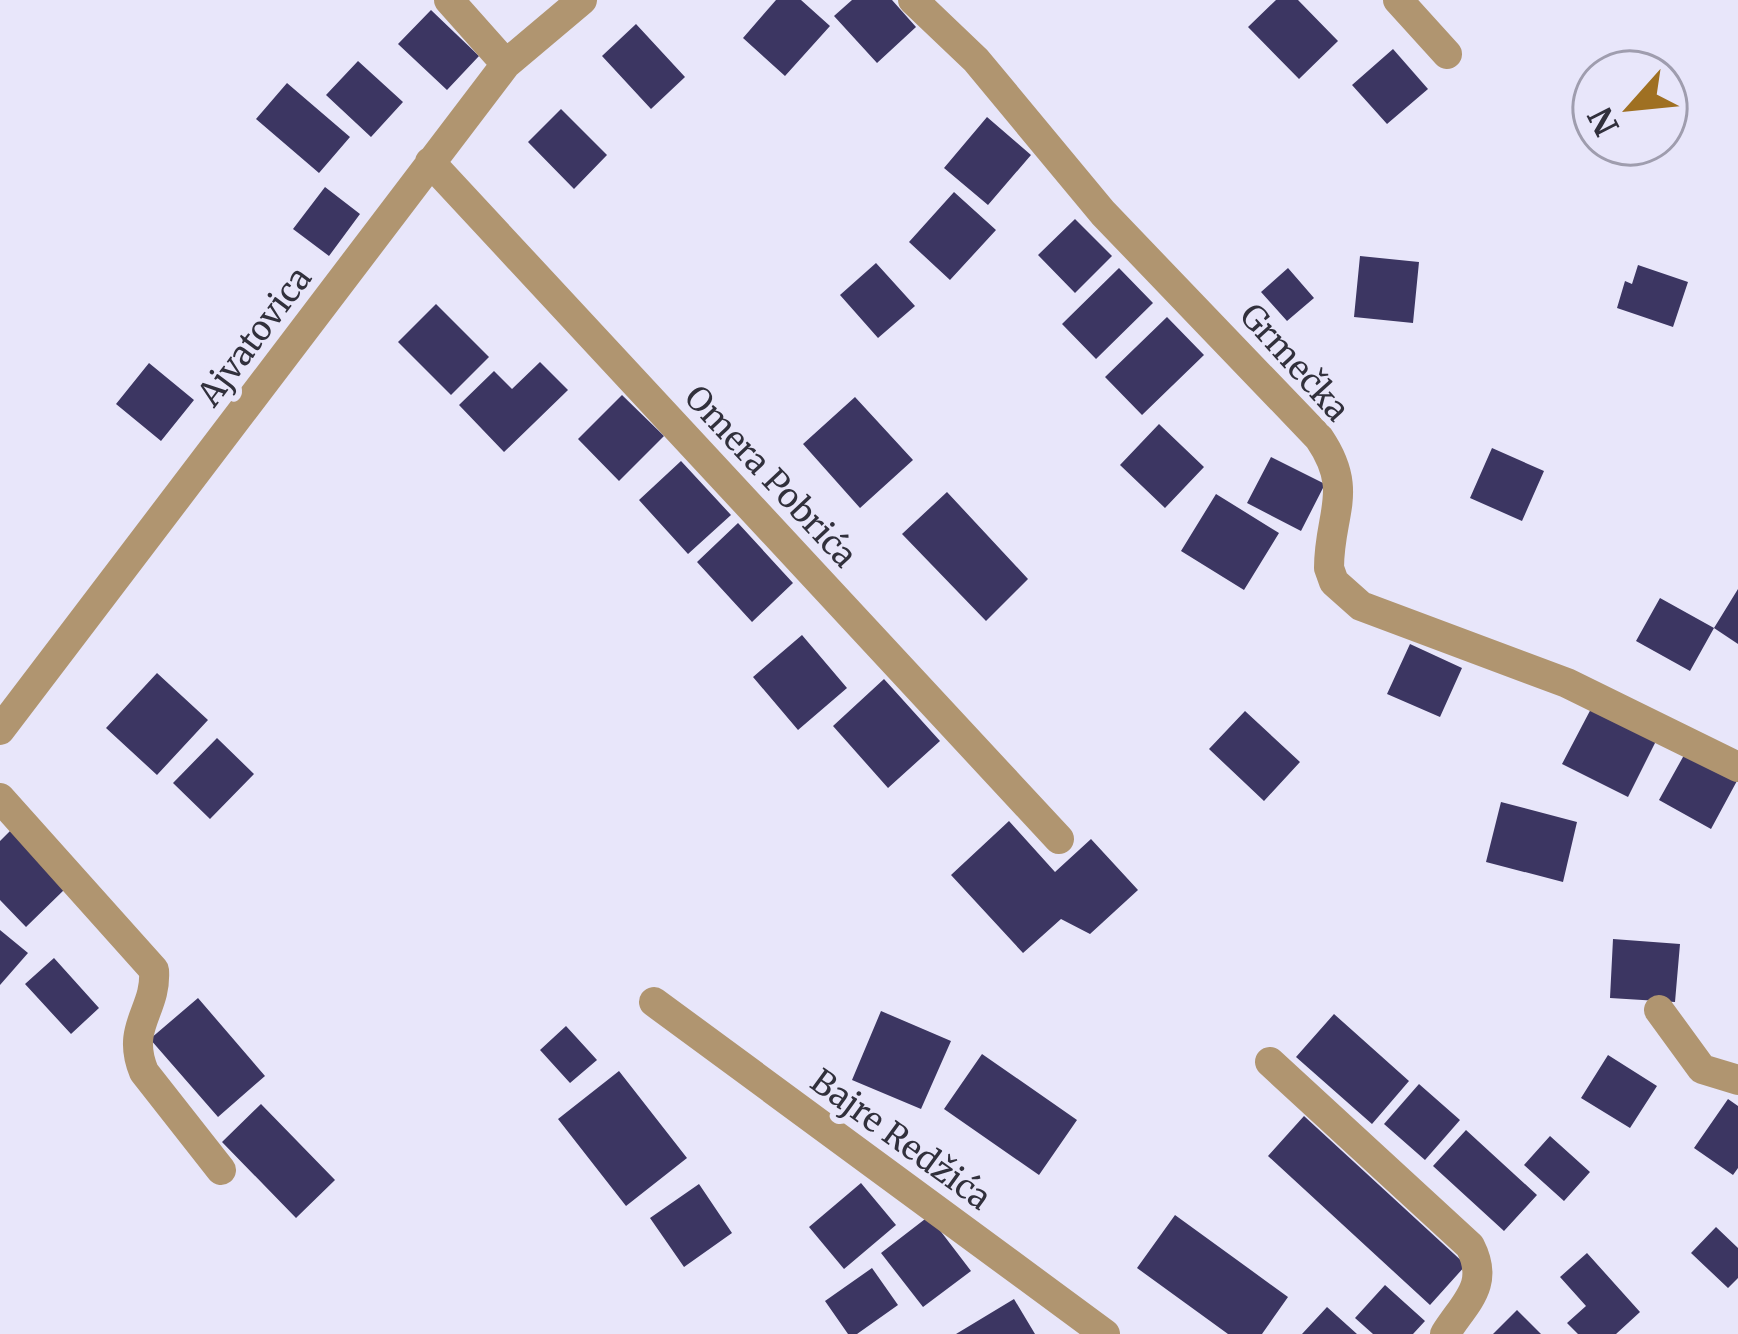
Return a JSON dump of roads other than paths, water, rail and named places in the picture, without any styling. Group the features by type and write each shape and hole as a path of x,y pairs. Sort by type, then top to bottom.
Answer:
{"street":[{"path":"449,0 506,64"},
{"name":"Ajvatovica","path":"0,730 506,64 582,0"},
{"name":"Grmečka","path":"913,0 976,60 1103,213 1333,458 1340,480 1340,505 1329,568 1345,594 1361,606 1567,683 1738,767"},
{"path":"1398,0 1447,54"},
{"name":"Omera Pobrića","path":"430,162 1059,839"},
{"path":"0,797 154,970 153,992 137,1026 138,1057 144,1072 221,1170"},
{"name":"Bajre Redžića","path":"654,1002 1105,1334"},
{"path":"1660,1010 1702,1070 1738,1080"},
{"path":"1270,1062 1470,1246 1480,1280 1445,1334"}]}
